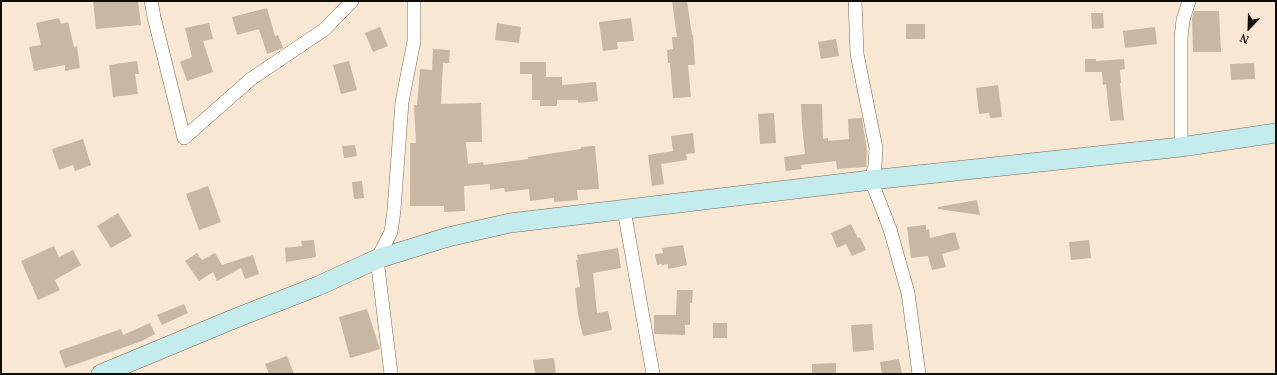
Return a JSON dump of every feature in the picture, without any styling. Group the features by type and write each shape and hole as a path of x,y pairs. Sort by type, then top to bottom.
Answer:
{"street":[{"path":"151,1 184,138 251,79 325,29 352,1"},
{"path":"391,374 377,259 391,232 402,102 414,41 414,1"},
{"path":"856,1 857,54 876,148 871,180 890,229 908,294 919,374"},
{"path":"1181,147 1181,38 1183,20 1189,1"},
{"path":"101,374 318,286 377,259 448,237 510,223 871,180 1181,147 1276,133"},
{"path":"624,210 653,374"}],"building":[{"path":"93,1 138,1 141,25 96,29"},
{"path":"672,1 687,1 693,35 695,65 688,65 691,97 673,98 670,63 668,63 667,50 673,49 672,37 677,37"},
{"path":"267,8 275,36 278,35 283,48 267,54 259,29 237,35 232,17"},
{"path":"1194,11 1219,11 1221,52 1193,52 1192,18"},
{"path":"1091,13 1103,13 1104,28 1092,29"},
{"path":"59,18 61,24 68,22 74,47 77,46 80,68 65,71 65,65 34,71 29,47 41,45 36,23"},
{"path":"631,18 634,41 617,42 618,49 603,51 599,22"},
{"path":"209,23 213,39 203,41 213,72 187,81 180,62 192,57 185,28"},
{"path":"497,23 521,27 519,43 495,40"},
{"path":"906,24 925,24 925,39 906,39"},
{"path":"380,27 388,46 373,52 365,33"},
{"path":"1155,27 1157,44 1125,48 1123,31"},
{"path":"836,39 839,56 821,59 818,42"},
{"path":"433,49 450,50 449,63 443,63 441,104 481,103 482,142 466,142 468,164 483,162 484,165 528,159 528,157 581,149 581,147 595,146 599,189 577,190 578,200 554,202 554,198 530,201 529,189 505,192 504,188 490,190 490,184 464,186 465,211 444,212 444,206 410,206 410,143 416,143 414,105 417,105 420,69 432,70"},
{"path":"1085,59 1096,59 1096,61 1124,59 1125,69 1120,70 1120,83 1124,120 1110,121 1106,84 1103,85 1102,72 1085,72"},
{"path":"137,61 139,74 135,74 138,94 113,97 109,65"},
{"path":"349,61 357,90 341,94 333,65"},
{"path":"520,62 546,62 546,77 562,77 562,85 596,82 598,101 578,103 578,100 557,100 557,106 540,106 540,100 532,100 532,74 520,74"},
{"path":"1254,63 1255,79 1231,80 1230,64"},
{"path":"998,85 1002,117 990,118 989,113 979,114 976,88"},
{"path":"801,104 822,104 823,139 828,138 828,141 849,139 848,119 862,118 867,151 866,167 837,169 836,161 801,165 802,169 786,171 784,157 805,154"},
{"path":"774,113 776,143 760,144 758,114"},
{"path":"693,133 695,153 686,154 687,160 661,164 664,184 652,186 648,155 673,151 671,136"},
{"path":"83,139 91,165 75,171 73,165 59,170 52,149"},
{"path":"355,145 357,156 344,158 342,146"},
{"path":"362,181 364,198 354,199 352,182"},
{"path":"208,186 221,222 199,230 186,194"},
{"path":"977,200 980,215 938,209 938,207"},
{"path":"118,213 132,236 111,248 97,226"},
{"path":"851,224 858,238 860,237 866,250 852,256 846,244 837,248 831,233"},
{"path":"926,225 926,230 929,229 930,238 955,232 960,249 942,254 946,267 932,270 928,256 911,258 907,227"},
{"path":"314,240 316,257 286,262 285,248 302,246 301,241"},
{"path":"1089,240 1091,258 1071,260 1069,242"},
{"path":"683,245 687,265 668,269 668,264 657,265 655,254 663,253 662,248"},
{"path":"54,246 59,257 73,250 81,265 55,280 60,290 38,300 21,261"},
{"path":"618,248 621,268 593,273 597,313 608,311 612,330 583,336 578,314 575,288 580,287 576,260 578,260 577,255"},
{"path":"197,253 202,260 215,253 222,265 253,255 259,274 245,279 241,268 217,281 213,272 199,281 185,261"},
{"path":"677,290 693,290 692,303 690,303 690,325 685,325 685,335 654,334 654,315 676,315"},
{"path":"184,304 188,313 162,325 157,315"},
{"path":"367,309 380,349 350,358 339,317"},
{"path":"150,323 155,334 142,341 65,368 59,351 121,329 123,335"},
{"path":"713,323 727,323 727,338 713,338"},
{"path":"872,324 874,350 853,352 851,325"},
{"path":"287,356 294,374 269,374 265,364"},
{"path":"554,358 556,374 535,374 533,360"},
{"path":"899,359 902,374 882,374 880,362"},
{"path":"836,363 836,374 812,374 812,364"}]}
